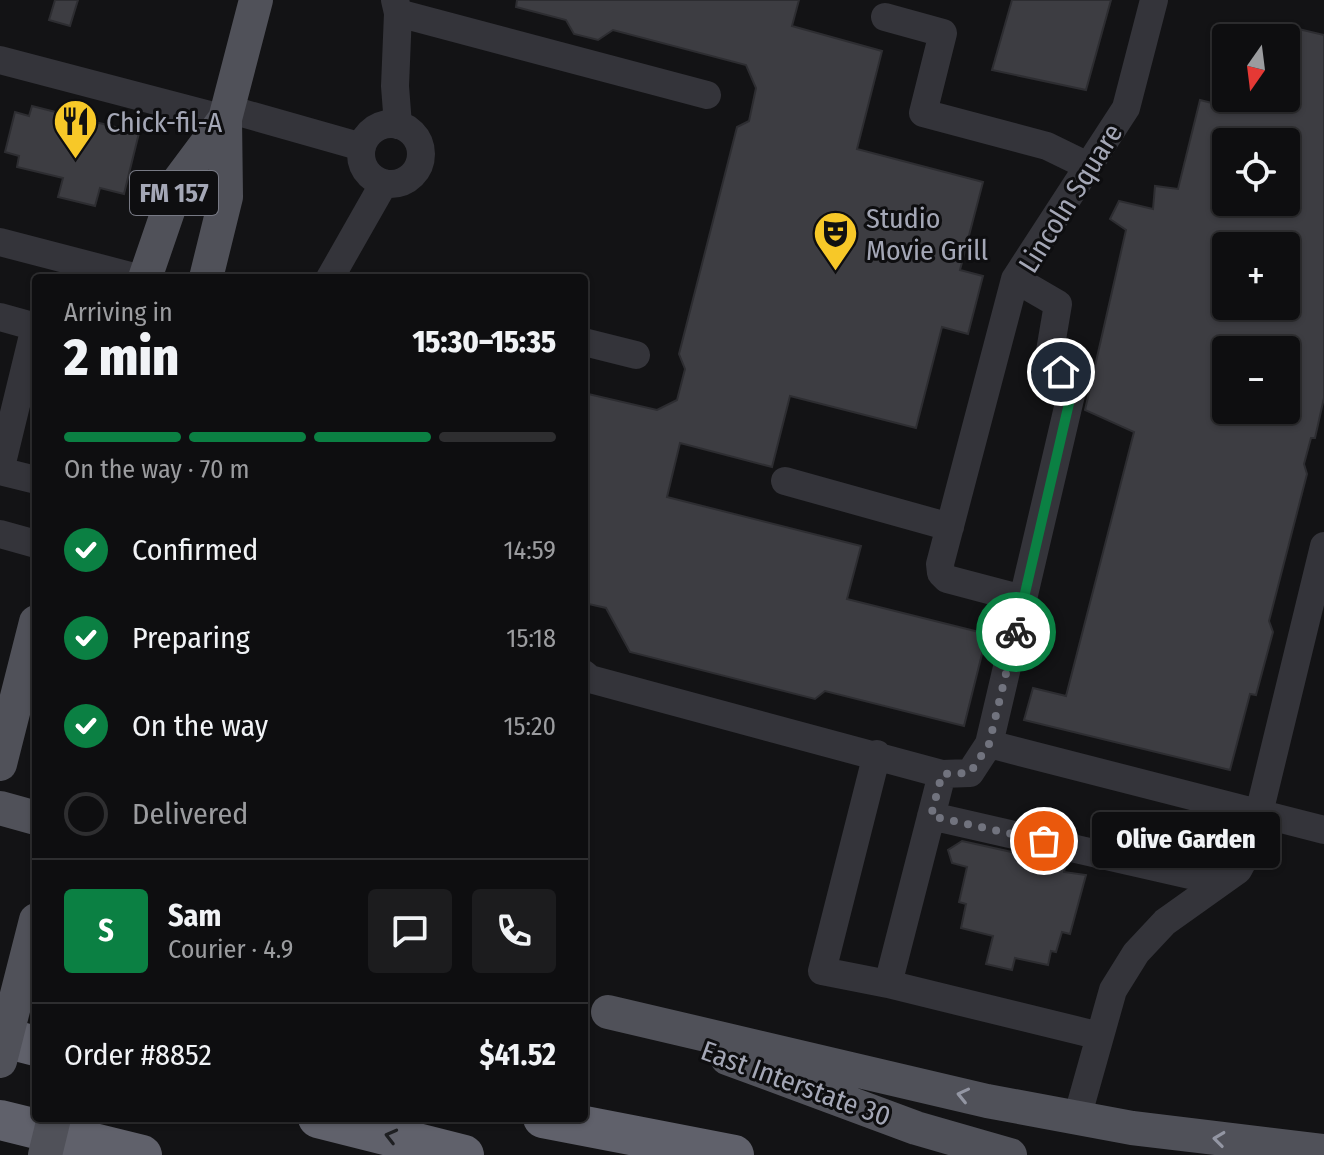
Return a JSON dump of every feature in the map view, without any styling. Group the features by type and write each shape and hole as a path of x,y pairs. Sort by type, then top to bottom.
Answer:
{"highway":[{"path":"0,989 32,997"},
{"path":"0,1037 32,1045"},
{"path":"0,1120 142,1155"},
{"path":"334,1122 464,1155"},
{"path":"529,1122 663,1155"},
{"path":"564,1122 734,1155"}],"main road":[{"name":"FM 157","path":"207,274 226,197 227,114 256,0"},
{"name":"FM 157","path":"146,274 178,182 227,114"},
{"path":"0,764 11,670 32,630"},
{"path":"0,808 32,817"},
{"path":"0,1061 32,936"},
{"path":"596,1008 987,1101 1132,1128 1324,1151"},
{"name":"East Interstate 30","path":"596,1008 902,1123 1010,1155"},
{"path":"45,1155 53,1122"}],"street":[{"name":"Lincoln Square","path":"942,774 970,773 989,744 1073,386 1049,357 1058,304 1015,279 1126,108 1154,0"},
{"path":"398,125 396,6 707,95"},
{"path":"885,17 943,33 923,113 1047,146 1088,166"},
{"path":"0,60 362,147"},
{"path":"398,125 414,135 419,143 420,162 402,182 384,183 368,174 361,156 362,147 365,138 380,126 398,125"},
{"path":"332,274 384,183"},
{"path":"0,242 123,274"},
{"path":"1015,279 940,564 941,573 947,579 1023,599"},
{"path":"0,317 32,326"},
{"path":"32,343 0,471 32,479"},
{"path":"588,343 636,355"},
{"path":"785,481 950,527"},
{"path":"0,534 32,543"},
{"path":"1077,1118 1113,990 1136,953 1165,922 1238,870 1251,846 1324,546"},
{"path":"588,676 605,683 942,774 888,984"},
{"path":"989,744 1324,830"},
{"path":"877,754 822,971 1100,1036"},
{"path":"931,816 1221,882"}],"building":[{"path":"55,0 78,0 70,26 49,20"},
{"path":"517,0 799,0 792,26 882,51 857,149 983,182 960,270 983,276 968,334 942,327 916,428 790,396 772,467 680,443 667,497 861,546 847,599 987,634 964,726 825,691 815,699 630,652 606,608 588,604 588,394 657,410 677,400 685,369 679,354 737,127 749,121 756,88 746,65 613,30 598,40 574,34 566,20 516,7"},
{"path":"1012,0 1111,0 1086,90 992,70"},
{"path":"1300,29 1324,35 1324,398 1315,438 1311,438 1304,464 1307,474 1269,621 1273,632 1256,695 1250,694 1230,770 1024,720 1033,688 1066,696 1134,432 1085,410 1126,230 1110,219 1119,201 1153,209 1155,186 1178,189 1200,100 1212,103 1212,112 1300,112"},
{"name":"Chick-fil-A","path":"32,106 139,133 124,194 100,188 95,206 58,197 63,178 17,167 19,156 5,152 15,112 29,116"},
{"path":"962,841 1066,864 1064,872 1086,875 1070,934 1062,932 1056,952 1051,951 1048,965 1015,958 1012,970 986,964 993,936 961,928 966,904 959,902 967,867 952,863 948,850"}],"way so far":[{"path":"1016,632 989,744 970,773 942,774 931,816 1044,841"}],"place":[{"name":"Chick-fil-A","path":"75,161"},
{"name":"Studio Movie Grill","path":"835,273"},
{"name":"Olive Garden","path":"1044,841"}],"route":[{"path":"1016,632 1073,386 1061,372"}]}
